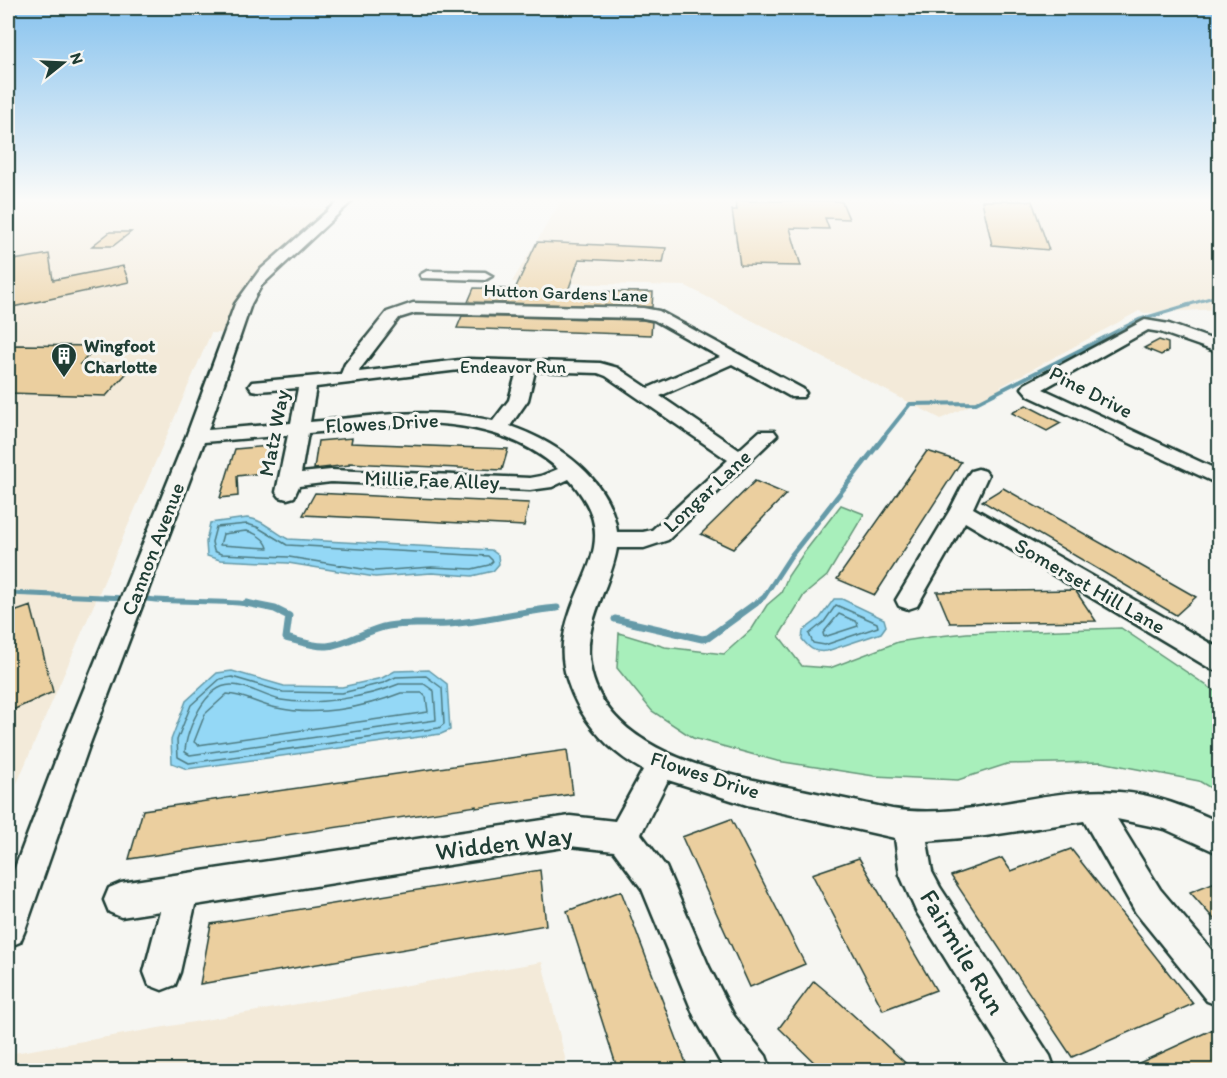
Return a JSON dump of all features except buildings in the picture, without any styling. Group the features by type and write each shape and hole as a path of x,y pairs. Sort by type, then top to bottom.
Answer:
{"street":[{"name":"Cannon Avenue","path":"8,930 75,746 196,437 243,304 255,284 291,251"},
{"path":"427,274 485,276"},
{"path":"448,309 458,289 455,282 458,275"},
{"name":"Hutton Gardens Lane","path":"349,378 351,368 393,315 413,308 652,314 797,393"},
{"name":"Pine Drive","path":"1220,348 1151,324 1145,325 1031,388 1031,390 1220,479"},
{"path":"647,395 733,357"},
{"name":"Endeavor Run","path":"258,386 468,364 600,368 612,372 741,460"},
{"path":"497,428 516,410 527,366"},
{"name":"Matz Way","path":"289,486 308,382"},
{"name":"Flowes Drive","path":"196,437 441,418 497,428 537,444 571,471 591,494 602,512 606,540 603,564 576,636 575,662 581,687 594,710 615,734 637,752 662,765 746,791 909,826 950,826 1111,805 1157,813 1201,829 1220,839"},
{"name":"Longar Lane","path":"606,540 644,540 660,535 767,435"},
{"name":"Millie Fae Alley","path":"289,486 330,476 530,484 545,482 571,471"},
{"path":"908,600 961,510 978,475"},
{"name":"Somerset Hill Lane","path":"961,510 1220,662"},
{"path":"662,765 623,837 653,875 716,1021 743,1062 752,1071"},
{"path":"1093,807 1148,901 1220,988"},
{"name":"Fairmile Run","path":"909,826 916,875 928,899 1036,1071"},
{"name":"Widden Way","path":"121,900 570,831 623,837"},
{"path":"162,972 181,891"}],"shaded area":[{"path":"8,251 283,251 245,286 221,333 211,333 8,804"},
{"path":"531,251 1219,251 1219,309 1145,313 1139,311 1000,387 1004,389 941,419 686,286 512,282"},
{"path":"542,962 568,1070 8,1070 8,1054"}],"green space":[{"path":"841,505 864,514 827,576 804,595 779,636 802,666 830,668 898,642 930,637 967,633 1121,628 1219,694 1219,793 1199,781 1101,762 1007,764 958,780 874,776 777,761 693,738 652,711 617,668 619,633 665,647 724,654 752,629 767,605 781,593 788,576 803,554"}],"water":[{"path":"247,518 263,523 288,539 491,550 498,555 499,564 493,571 472,576 432,573 375,577 288,563 220,560 207,556 206,542 210,523"},
{"path":"834,599 842,599 884,619 886,626 881,633 827,651 812,649 802,639 803,631 820,618"},
{"path":"429,670 447,684 450,730 441,734 187,769 172,763 171,740 186,701 217,673 232,671 284,686 342,687 382,678 395,671"}],"waterway":[{"path":"1184,306 1220,295"},
{"path":"883,438 910,404 976,403 1139,320 1189,305"},
{"path":"754,605 764,597 790,557 884,437"},
{"path":"8,593 126,598"},
{"path":"138,598 255,605"},
{"path":"246,603 255,605"},
{"path":"615,619 702,639 708,638 756,603"},
{"path":"255,605 275,609 289,616 286,638 322,646 342,643 388,626 461,623 557,608"}],"place":[{"name":"Wingfoot Charlotte","path":"64,379"}]}
